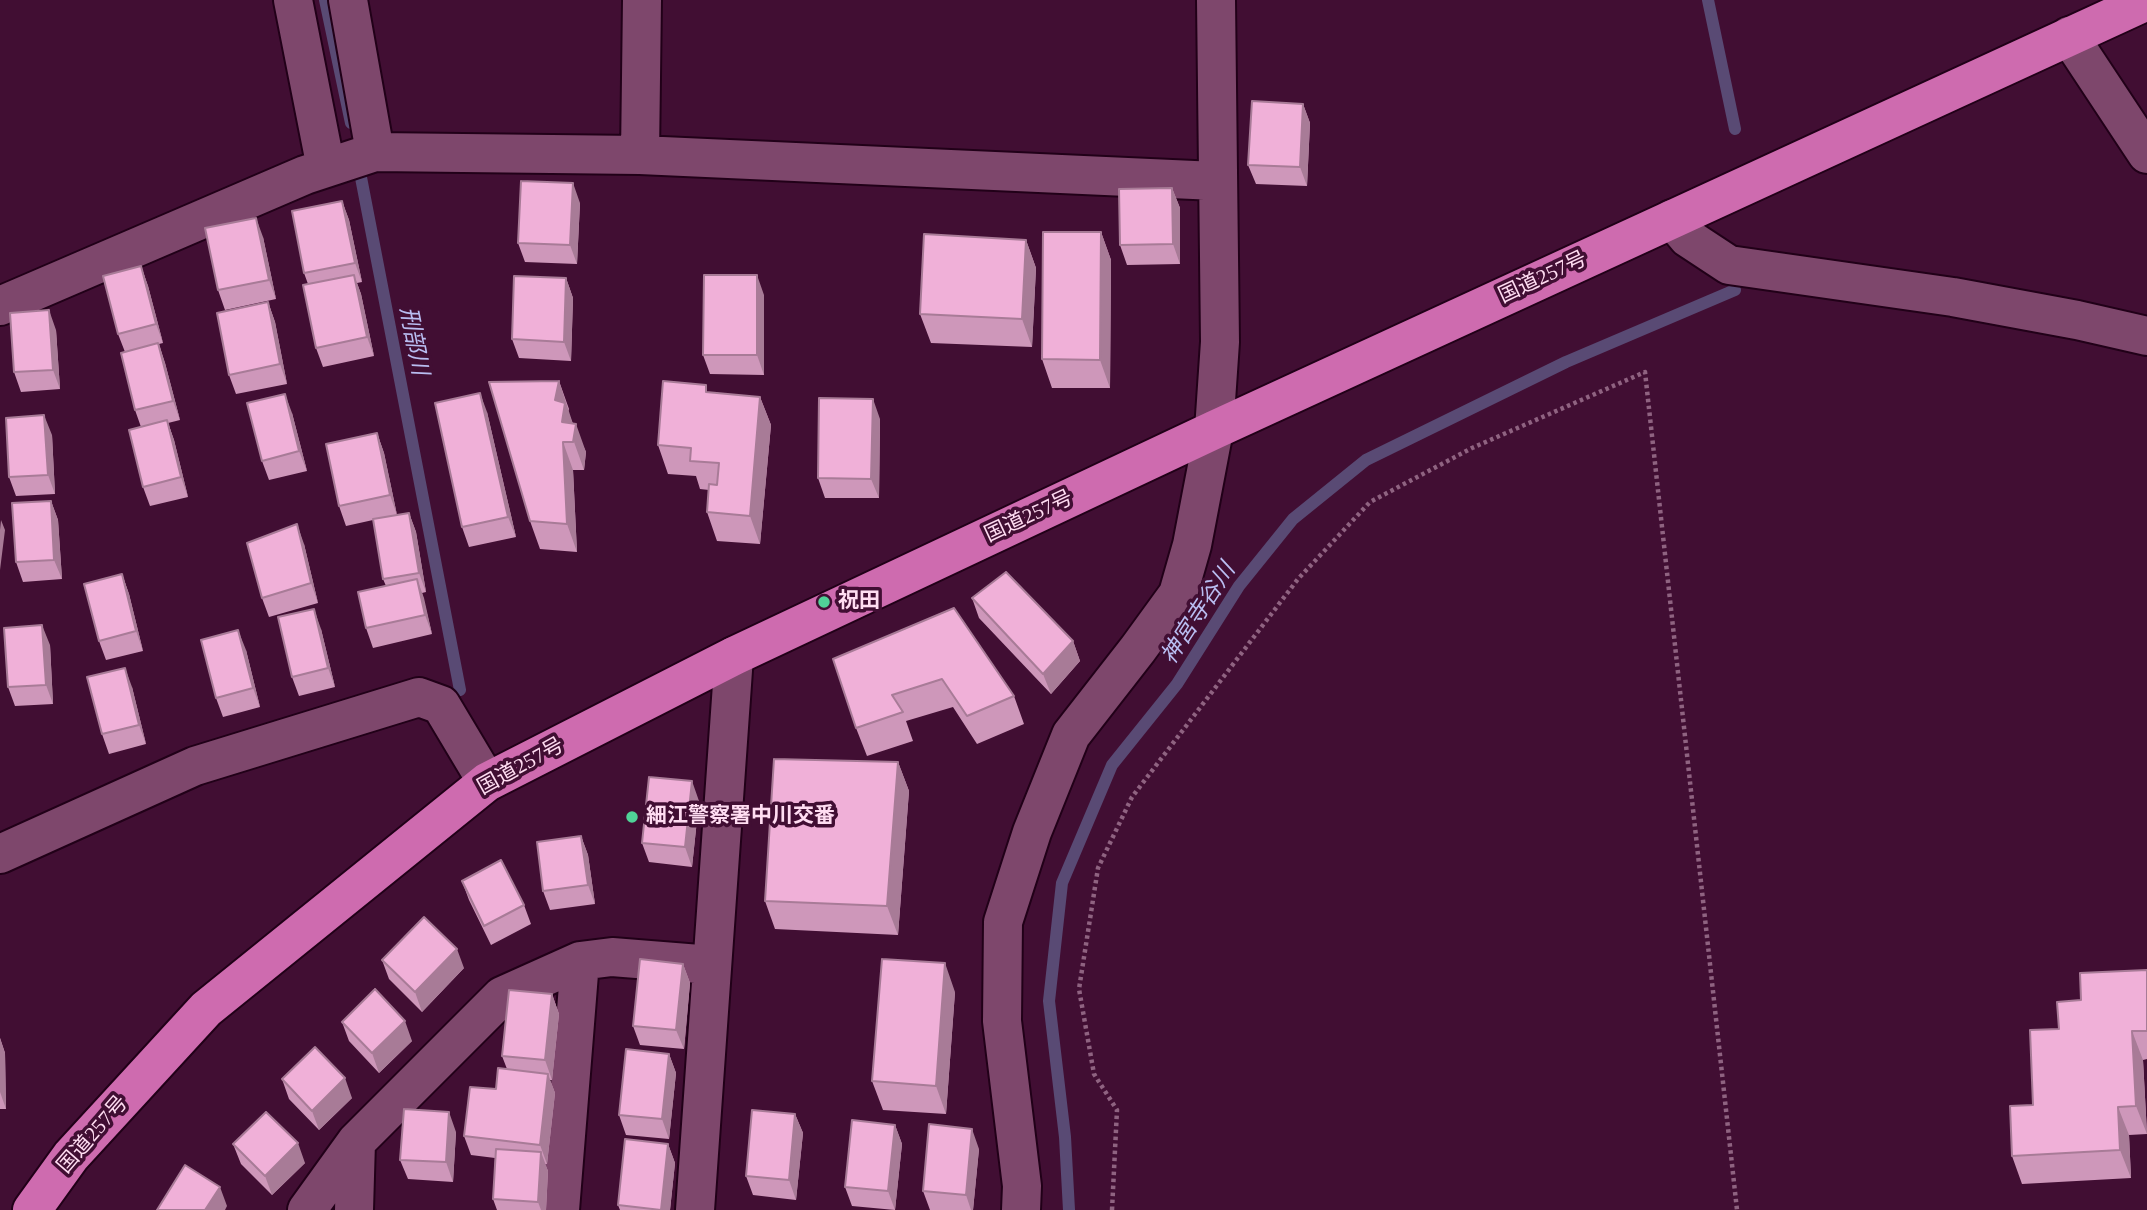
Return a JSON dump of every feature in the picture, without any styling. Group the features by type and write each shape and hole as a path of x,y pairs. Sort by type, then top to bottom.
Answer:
{"highway":[{"name":"国道257号","path":"32,1210 71,1156 206,1009 487,782 734,656 1214,430 2147,1"}],"street":[{"path":"293,0 355,159"},
{"path":"348,0 355,159"},
{"path":"640,155 642,0"},
{"path":"1021,1210 1022,1186 1002,1021 1003,922 1031,832 1070,735 1178,594 1192,545 1214,430 1220,342 1216,181 1216,0"},
{"path":"2069,36 2147,154"},
{"path":"0,306 305,176 355,159 640,155 1216,181"},
{"path":"1672,219 1689,238 1729,265 1952,297 2077,320 2147,337"},
{"path":"695,1210 734,656"},
{"path":"0,854 195,766 419,697 441,705 487,782"},
{"path":"307,1210 356,1142 502,996 579,961 612,957 712,965"},
{"path":"560,1210 579,961"},
{"path":"354,1210 356,1142"}],"path":[{"path":"1112,1210 1117,1110 1094,1073 1079,989 1098,868 1132,797 1297,579 1370,502 1472,448 1645,372 1737,1210"}],"building":[{"path":"1252,101 1303,104 1300,167 1248,165"},
{"path":"521,181 573,183 570,245 518,243"},
{"path":"1172,188 1173,244 1120,245 1119,189"},
{"path":"342,201 355,263 304,273 292,211"},
{"path":"256,218 269,280 218,290 205,228"},
{"path":"1043,232 1101,232 1100,360 1042,359"},
{"path":"924,234 1026,240 1022,319 920,314"},
{"path":"141,266 156,324 118,334 103,276"},
{"path":"354,275 367,337 316,348 303,285"},
{"path":"704,275 757,275 757,355 703,355"},
{"path":"514,276 566,278 564,342 512,339"},
{"path":"268,302 280,364 229,375 217,313"},
{"path":"49,310 53,370 14,372 10,313"},
{"path":"158,343 173,401 135,410 121,353"},
{"path":"559,381 555,400 565,403 562,422 576,424 573,442 563,442 567,524 530,521 489,382"},
{"path":"663,381 706,385 706,392 760,397 750,516 707,512 709,484 717,485 719,463 690,461 691,448 658,445"},
{"path":"480,393 508,517 462,527 435,403"},
{"path":"285,394 299,451 262,461 247,403"},
{"path":"819,398 873,399 871,479 818,478"},
{"path":"44,415 48,475 9,477 6,418"},
{"path":"167,420 181,477 143,487 129,430"},
{"path":"377,433 390,495 339,506 326,444"},
{"path":"51,501 54,560 16,562 12,503"},
{"path":"409,513 419,573 383,579 373,519"},
{"path":"297,524 311,583 262,598 247,543"},
{"path":"1006,572 1073,641 1043,674 972,598"},
{"path":"122,574 136,631 99,641 84,584"},
{"path":"417,579 425,615 366,628 358,592"},
{"path":"954,608 1014,696 967,716 942,679 892,695 903,712 856,728 833,659"},
{"path":"314,609 328,668 292,677 278,617"},
{"path":"42,625 46,685 8,687 4,628"},
{"path":"238,630 253,688 216,698 201,640"},
{"path":"125,668 139,725 102,734 87,677"},
{"path":"774,759 898,762 887,906 765,901"},
{"path":"649,777 692,781 685,847 642,843"},
{"path":"581,836 588,885 543,891 537,842"},
{"path":"501,860 524,905 484,926 462,881"},
{"path":"424,917 457,949 415,992 382,960"},
{"path":"640,959 683,964 676,1030 633,1026"},
{"path":"882,959 945,963 936,1086 872,1081"},
{"path":"2147,970 2147,1031 2132,1031 2136,1106 2118,1107 2120,1150 2012,1156 2010,1106 2033,1105 2030,1030 2059,1029 2057,1002 2081,1000 2080,973"},
{"path":"375,989 405,1021 372,1053 342,1022"},
{"path":"509,990 552,994 545,1060 502,1056"},
{"path":"315,1047 345,1078 312,1111 282,1079"},
{"path":"626,1049 669,1054 662,1119 619,1115"},
{"path":"498,1068 548,1074 540,1145 464,1136 470,1087 496,1089"},
{"path":"404,1109 449,1112 446,1162 400,1160"},
{"path":"752,1110 795,1114 789,1180 746,1176"},
{"path":"266,1112 298,1143 265,1176 233,1144"},
{"path":"852,1120 895,1125 888,1191 845,1187"},
{"path":"929,1124 972,1129 966,1195 923,1191"},
{"path":"625,1139 668,1144 661,1210 618,1205"},
{"path":"496,1149 541,1152 538,1202 493,1199"},
{"path":"185,1165 220,1187 205,1210 157,1210"}],"waterway":[{"name":"刑部川","path":"325,0 351,123"},
{"name":"神宮寺谷川","path":"1708,0 1735,129"},
{"name":"刑部川","path":"358,162 460,690"},
{"name":"神宮寺谷川","path":"1069,1210 1065,1137 1049,1001 1062,883 1112,765 1177,684 1239,586 1293,519 1366,460 1566,362 1735,290"}],"place":[{"name":"祝田","path":"824,602"},
{"name":"細江警察署中川交番","path":"632,817"}]}
